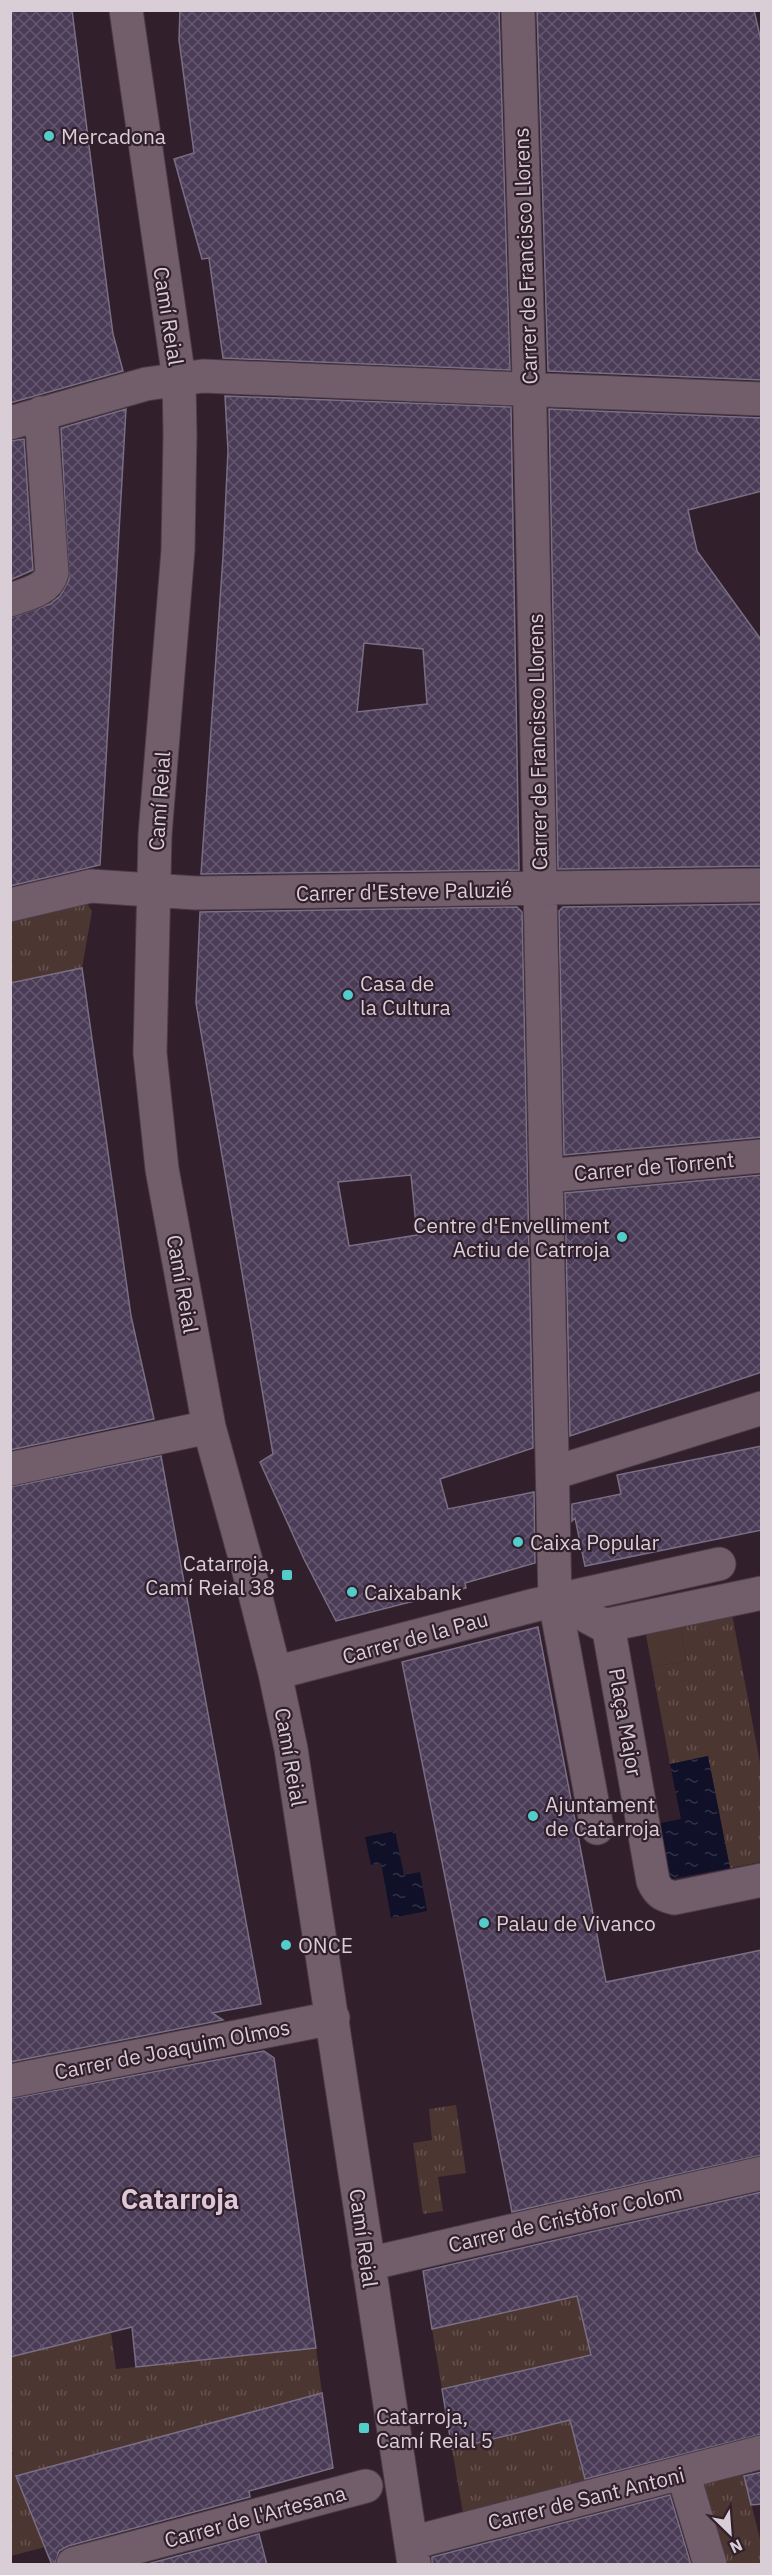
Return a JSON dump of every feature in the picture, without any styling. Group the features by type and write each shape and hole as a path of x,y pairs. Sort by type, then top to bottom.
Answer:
{"street":[{"name":"Camí Reial","path":"126,10 179,379 181,457 178,550 155,835 150,1053 162,1169 209,1427 275,1673 291,1749 413,2554"},
{"name":"Carrer de Francisco Llorens","path":"518,10 529,390 546,1176 557,1471"},
{"path":"10,600 39,589 50,581 52,573 26,418 146,384 204,376 230,376 762,399"},
{"name":"Carrer d'Esteve Paluzié","path":"10,905 84,886 196,893 540,890 762,885"},
{"name":"Carrer de Torrent","path":"546,1176 762,1156"},
{"path":"597,1828 565,1603 557,1471 762,1408"},
{"path":"10,1469 209,1427"},
{"name":"Carrer de la Pau","path":"275,1673 719,1564"},
{"path":"565,1603 592,1620 609,1625 762,1593"},
{"name":"Plaça Major","path":"609,1625 653,1881 657,1889 663,1895 674,1898 762,1880"},
{"name":"Carrer de Joaquim Olmos","path":"10,2080 333,2018"},
{"name":"Carrer de Cristòfor Colom","path":"368,2264 762,2173"},
{"name":"Carrer de Sant Antoni","path":"413,2554 683,2473 762,2452"},
{"path":"683,2473 710,2565"},
{"name":"Carrer de l'Artesana","path":"73,2565 366,2486"}],"green space":[{"path":"85,901 92,911 82,968 11,983 11,921"},
{"path":"732,1614 761,1768 761,1862 730,1868 708,1756 670,1764 652,1667 686,1661 680,1624"},
{"path":"680,1624 686,1661 652,1667 645,1630"},
{"path":"456,2105 466,2173 438,2177 443,2211 423,2214 413,2143 432,2140 429,2109"},
{"path":"577,2295 591,2355 442,2389 432,2329"},
{"path":"111,2332 116,2369 316,2348 322,2393 16,2476 45,2547 11,2556 10,2456 13,2454 10,2447 11,2357"},
{"path":"570,2420 585,2482 463,2513 452,2449"},
{"path":"743,2471 761,2543 761,2564 725,2564 702,2482"}],"water":[{"path":"708,1756 730,1868 671,1879 660,1823 681,1819 670,1764"},
{"path":"395,1831 404,1875 420,1872 427,1911 391,1918 381,1863 371,1865 365,1837"}],"building":[{"path":"10,10 72,10 113,334 123,371 10,403"},
{"path":"180,10 499,10 510,370 223,358 209,258 202,259 174,159 194,153 179,40"},
{"path":"537,10 754,10 762,45 762,380 548,371"},
{"path":"225,396 511,407 519,870 201,874 228,451","holes":["364,643 423,649 427,704 357,712"]},
{"path":"126,409 100,865 10,886 10,618 50,604 60,596 69,580 61,428"},
{"path":"549,409 762,418 762,491 688,510 697,551 762,641 762,866 558,869"},
{"path":"24,439 33,570 10,580 10,441"},
{"path":"762,904 762,1137 564,1155 559,911 563,907"},
{"path":"517,907 522,912 533,1448 440,1479 448,1509 534,1492 535,1563 465,1583 466,1588 336,1621 304,1559 260,1462 273,1454 196,1003 200,912","holes":["411,1175 417,1235 349,1246 338,1182"]},
{"path":"82,968 131,1316 154,1419 10,1450 10,983"},
{"path":"762,1175 762,1372 570,1436 565,1193"},
{"path":"762,1446 762,1530 585,1566 575,1518 572,1521 572,1504 621,1494 617,1475"},
{"path":"161,1456 261,2004 212,2013 223,2020 10,2062 10,1487"},
{"path":"538,1627 606,1982 762,1950 762,2155 512,2212 402,1662"},
{"path":"264,2051 274,2058 316,2348 136,2367 132,2327 10,2357 10,2099"},
{"path":"762,2192 762,2434 585,2479 570,2420 452,2449 442,2389 591,2355 577,2296 432,2329 423,2271"},
{"path":"322,2393 333,2468 249,2491 250,2497 68,2546 59,2551 55,2565 52,2565 16,2476"},
{"path":"762,2472 762,2504 751,2505 744,2476"},
{"path":"670,2495 691,2565 432,2565 432,2557"},
{"path":"259,2534 267,2565 144,2565"}],"place":[{"name":"Mercadona","path":"49,136"},
{"name":"Casa de la Cultura","path":"348,995"},
{"name":"Centre d'Envelliment Actiu de Catrroja","path":"622,1237"},
{"name":"Caixa Popular","path":"518,1542"},
{"name":"Catarroja, Camí Reial 38","path":"287,1575"},
{"name":"Caixabank","path":"352,1592"},
{"name":"Ajuntament de Catarroja","path":"533,1816"},
{"name":"Palau de Vivanco","path":"484,1923"},
{"name":"ONCE","path":"286,1945"},
{"name":"Catarroja, Camí Reial 5","path":"364,2428"}],"district":[{"name":"Catarroja","path":"180,2198"}]}
